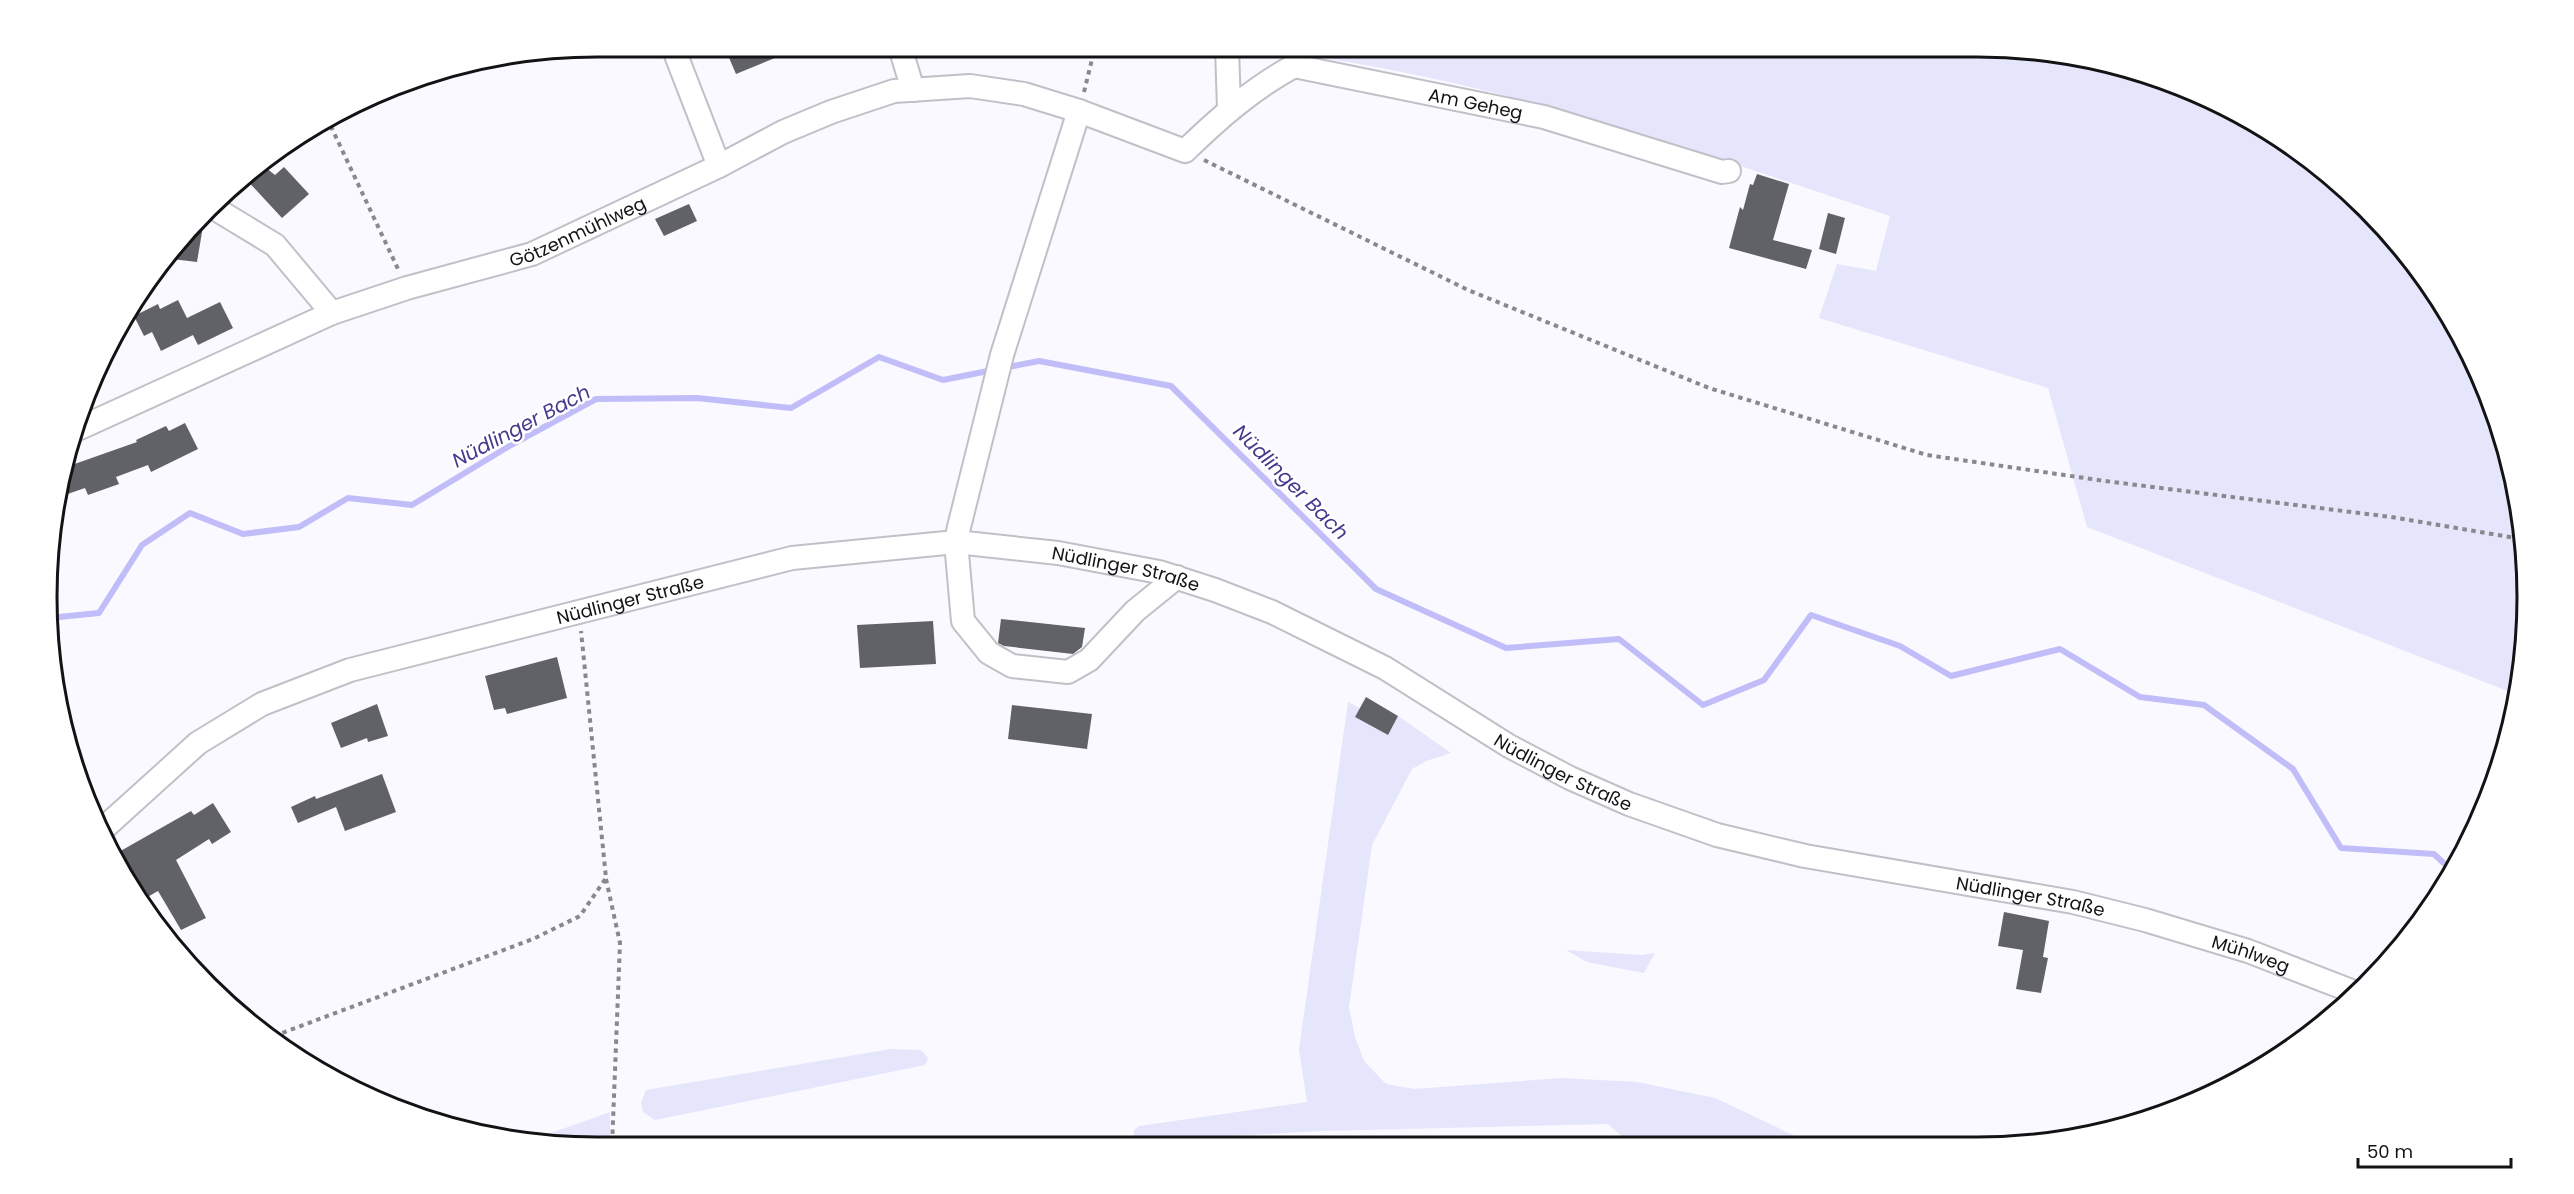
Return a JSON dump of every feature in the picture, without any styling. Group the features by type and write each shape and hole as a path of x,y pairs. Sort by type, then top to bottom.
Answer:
{"street":[{"path":"677,57 719,166"},
{"path":"904,57 914,90"},
{"path":"1227,57 1229,109"},
{"name":"Am Geheg","path":"1185,151 1229,109 1266,81 1294,66 1544,117 1722,172 1729,171"},
{"name":"Götzenmühlweg","path":"86,424 332,313 407,288 532,254 719,166 783,132 831,112 894,91 970,86 1024,94 1079,111 1185,151"},
{"path":"1079,111 1002,355 956,542 963,621 989,653 1012,666 1068,672 1089,660 1135,611 1177,578"},
{"path":"219,211 275,245 332,313"},
{"name":"Nüdlinger Straße","path":"108,825 198,743 262,704 350,670 792,558 956,542 1058,553 1159,572 1272,612 1385,668 1509,746 1570,778 1629,804 1717,835 1805,856 2073,902 2145,920"},
{"name":"Mühlweg","path":"2145,920 2248,951 2348,990"}],"path":[{"path":"1079,111 1092,57"},
{"path":"331,127 407,288"},
{"path":"1185,151 1468,290 1709,388 1927,455 2105,481 2391,517 2513,538"},
{"path":"579,613 606,878 620,943 612,1137"},
{"path":"280,1034 533,939 580,916 606,878"}],"shaded area":[{"path":"1311,57 2012,58 2082,67 2117,75 2184,98 2247,129 2277,148 2333,191 2383,241 2426,297 2445,327 2476,390 2499,457 2507,492 2516,562 2516,632 2509,691 2087,527 2048,388 1819,318 1837,264 1876,271 1890,216 1680,146 1538,104 1395,71"},
{"path":"1348,702 1360,708 1355,717 1387,735 1398,716 1451,753 1426,761 1412,769 1372,845 1349,1007 1355,1037 1364,1061 1386,1084 1414,1089 1562,1078 1637,1082 1715,1098 1797,1137 1622,1137 1608,1124 1321,1131 1211,1137 1135,1137 1134,1135 1134,1130 1139,1126 1307,1102 1299,1050"},
{"path":"1566,950 1640,955 1655,953 1644,973 1587,962"},
{"path":"891,1049 921,1050 928,1058 925,1065 655,1120 643,1112 641,1103 646,1090"},
{"path":"610,1112 610,1137 548,1134"}],"building":[{"path":"729,57 778,57 736,74"},
{"path":"284,167 309,194 282,218 250,184 268,169 275,175"},
{"path":"1757,174 1789,184 1773,240 1812,250 1806,269 1729,248 1740,207 1743,210 1750,184 1753,185"},
{"path":"689,204 697,221 664,236 655,219"},
{"path":"1828,213 1845,218 1836,254 1819,249"},
{"path":"203,228 197,262 176,259"},
{"path":"178,300 187,318 220,302 233,328 198,345 193,335 161,351 152,332 144,336 135,318 158,304 160,309"},
{"path":"185,423 198,449 151,472 148,465 116,477 119,484 88,495 85,488 67,494 73,464 137,442 136,440 166,426 169,431"},
{"path":"1001,619 1085,628 1082,647 1073,654 1004,646 998,643"},
{"path":"933,621 936,664 860,668 857,625"},
{"path":"557,657 567,698 507,714 505,708 494,710 485,676"},
{"path":"1366,697 1398,716 1388,735 1355,717"},
{"path":"377,704 388,736 368,742 367,738 341,748 331,723"},
{"path":"1012,705 1092,714 1087,749 1008,739"},
{"path":"382,774 396,812 345,831 336,807 298,823 291,807 315,796 316,799"},
{"path":"213,803 231,832 212,844 209,839 176,860 206,918 181,930 158,891 148,897 121,851 191,811 194,815"},
{"path":"2004,912 2049,921 2043,957 2048,958 2041,993 2016,989 2023,950 1998,946"}],"waterway":[{"name":"Nüdlinger Bach","path":"58,617 99,613 142,545 190,513 243,534 299,527 348,498 412,505 511,445 596,399 697,398 791,408 879,357 943,380 993,370"},
{"name":"Nüdlinger Bach","path":"1003,368 1039,361 1171,386 1376,589 1506,648 1619,639 1703,705 1764,680 1811,615 1900,646 1951,676 2060,649 2140,697 2204,705 2293,769 2341,848 2434,854 2446,865"}]}
